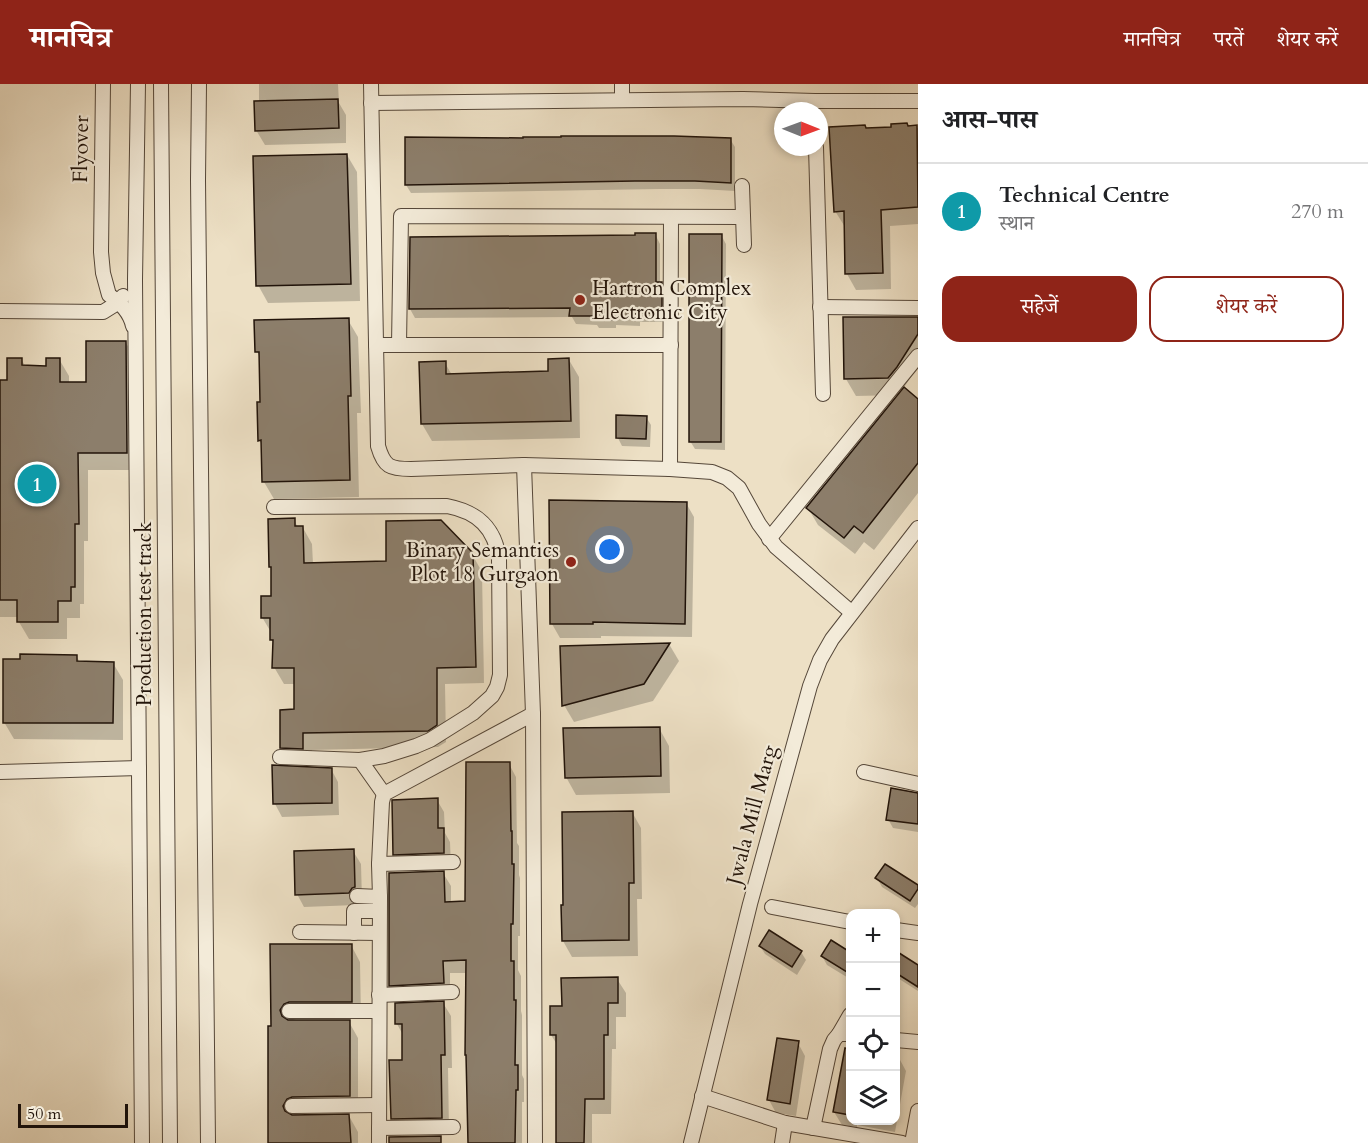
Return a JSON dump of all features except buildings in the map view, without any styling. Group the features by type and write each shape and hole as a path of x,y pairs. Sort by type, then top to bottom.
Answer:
{"street":[{"name":"Flyover","path":"103,84 101,214 103,273 109,295 119,302 132,319 136,344"},
{"path":"138,84 135,280 142,1143"},
{"name":"Production test track","path":"161,84 170,1143"},
{"path":"199,84 198,180 208,1143"},
{"path":"371,84 378,446 381,458 388,466 411,469 524,465 712,472 727,478 739,488 759,524 776,547 851,612"},
{"path":"622,84 622,100"},
{"path":"725,84 725,99"},
{"path":"743,99 744,84"},
{"path":"371,102 743,99 774,102"},
{"path":"828,105 918,101"},
{"path":"816,156 823,394"},
{"path":"742,186 744,245"},
{"path":"374,216 743,217"},
{"path":"399,345 401,216"},
{"path":"670,469 671,218"},
{"path":"0,311 103,312 119,302 135,280"},
{"path":"820,307 918,308"},
{"path":"376,345 671,345"},
{"path":"769,539 918,356"},
{"path":"524,465 533,714 535,1143"},
{"path":"274,507 447,506 459,508 482,521 494,537 499,559 500,663 497,687 492,696 473,713 430,740 384,756 360,760 280,757"},
{"name":"Jwala Mill Marg","path":"691,1143 750,904 810,686 820,660 832,639 918,528"},
{"path":"384,794 533,714"},
{"path":"360,760 384,794 380,811 378,864 379,1143"},
{"path":"0,772 139,768"},
{"path":"864,772 918,784"},
{"path":"378,864 453,862"},
{"path":"357,896 379,904"},
{"path":"354,933 355,911 379,904"},
{"path":"772,908 846,921"},
{"path":"900,931 918,933"},
{"path":"300,932 379,933"},
{"path":"379,994 452,992"},
{"path":"289,1011 379,1011"},
{"path":"813,1128 830,1049 834,1040 845,1034 849,1017"},
{"path":"900,1040 918,1042"},
{"path":"702,1096 785,1123 902,1143"},
{"path":"292,1106 379,1105"},
{"path":"912,1143 918,1112"},
{"path":"782,1143 785,1123"},
{"path":"379,1128 453,1127"}],"place":[{"name":"Hartron Complex Electronic City","path":"580,300"},
{"name":"Technical Centre","path":"37,484"},
{"name":"Binary Semantics Plot 18 Gurgaon","path":"571,562"}]}
